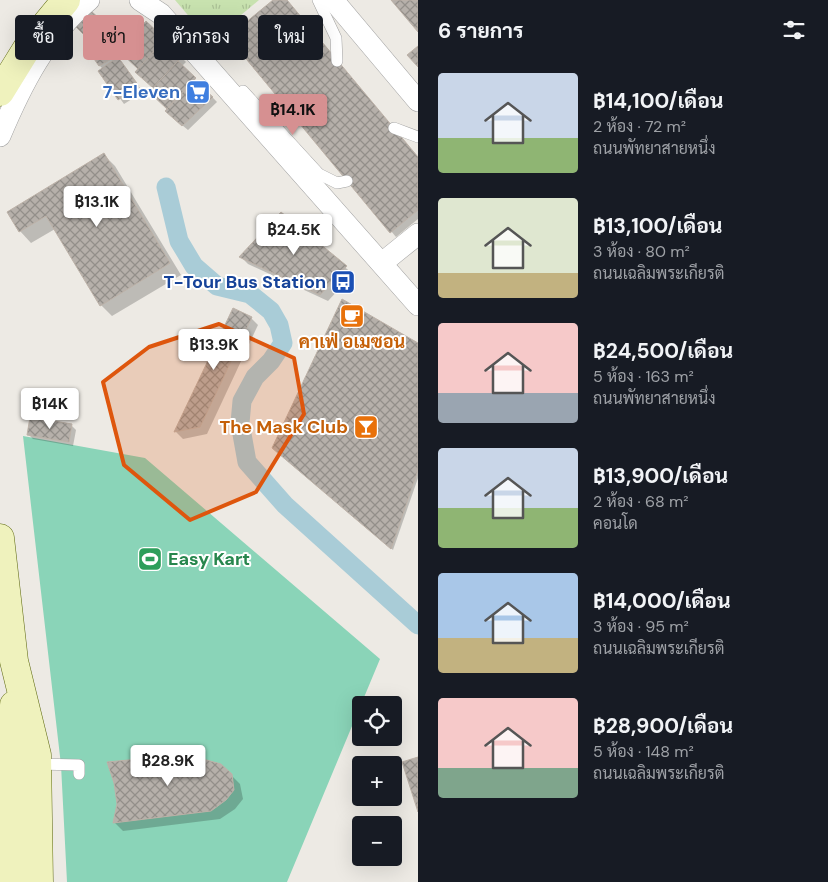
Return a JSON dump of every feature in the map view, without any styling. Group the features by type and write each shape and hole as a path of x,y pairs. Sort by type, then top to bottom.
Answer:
{"street":[{"path":"0,61 47,0"},
{"path":"0,92 28,45 66,0"},
{"path":"0,136 26,76 68,18 88,0"},
{"path":"140,0 162,15"},
{"path":"333,0 418,101"},
{"path":"202,60 418,306"},
{"path":"382,263 418,234"},
{"path":"0,538 14,661 14,882"},
{"path":"0,723 14,661"},
{"path":"14,661 37,755 39,882"}],"lane":[{"path":"318,0 336,38 337,61"},
{"path":"213,60 319,174 337,183 347,181"},
{"path":"394,128 418,137"},
{"path":"37,764 79,765 79,774"}],"highlighted area":[{"path":"219,324 294,358 304,414 256,492 190,520 124,465 103,382 149,347"}],"green space":[{"path":"175,0 259,0 241,15 188,15"},
{"name":"Easy Kart","path":"23,436 145,458 380,659 365,696 352,696 352,726 287,882 67,882 61,765"}],"building":[{"path":"273,0 287,0 300,15 258,15 258,60 323,60 323,43 418,157 418,210 390,233 247,60 248,21"},
{"path":"391,0 418,0 418,32"},
{"path":"91,11 95,15 87,15"},
{"path":"83,18 83,34 75,26"},
{"path":"146,21 154,29 154,51 138,69 129,60 144,60 144,23"},
{"path":"418,46 418,67 407,55"},
{"path":"154,51 154,60 179,60 153,88 135,72"},
{"path":"95,60 109,60 99,66"},
{"path":"114,60 120,60 139,86 118,100 98,71"},
{"path":"178,61 196,78 167,109 149,92"},
{"path":"194,80 213,97 182,126 165,111"},
{"path":"104,153 170,263 100,306 46,216 19,232 7,212"},
{"path":"281,212 347,266 320,295 239,257"},
{"path":"342,299 418,343 418,470 391,549 272,448"},
{"path":"233,308 252,317 200,427 174,432"},
{"path":"30,417 72,424 69,442 27,435"},
{"path":"160,757 203,759 221,764 232,774 234,790 226,800 211,811 113,823 117,804 114,783 107,762"},
{"path":"418,757 418,812 402,762"}],"waterway":[{"path":"166,187 179,241 194,266 217,286 250,294 271,311 279,325 283,343 271,361 255,377 242,401 240,423 247,462 285,505 418,625"}],"place":[{"name":"7-Eleven","path":"198,92"},
{"name":"T-Tour Bus Station","path":"343,282"},
{"name":"คาเฟ่ อเมซอน","path":"352,316"},
{"name":"The Mask Club","path":"366,427"},
{"name":"Easy Kart","path":"150,559"}]}
